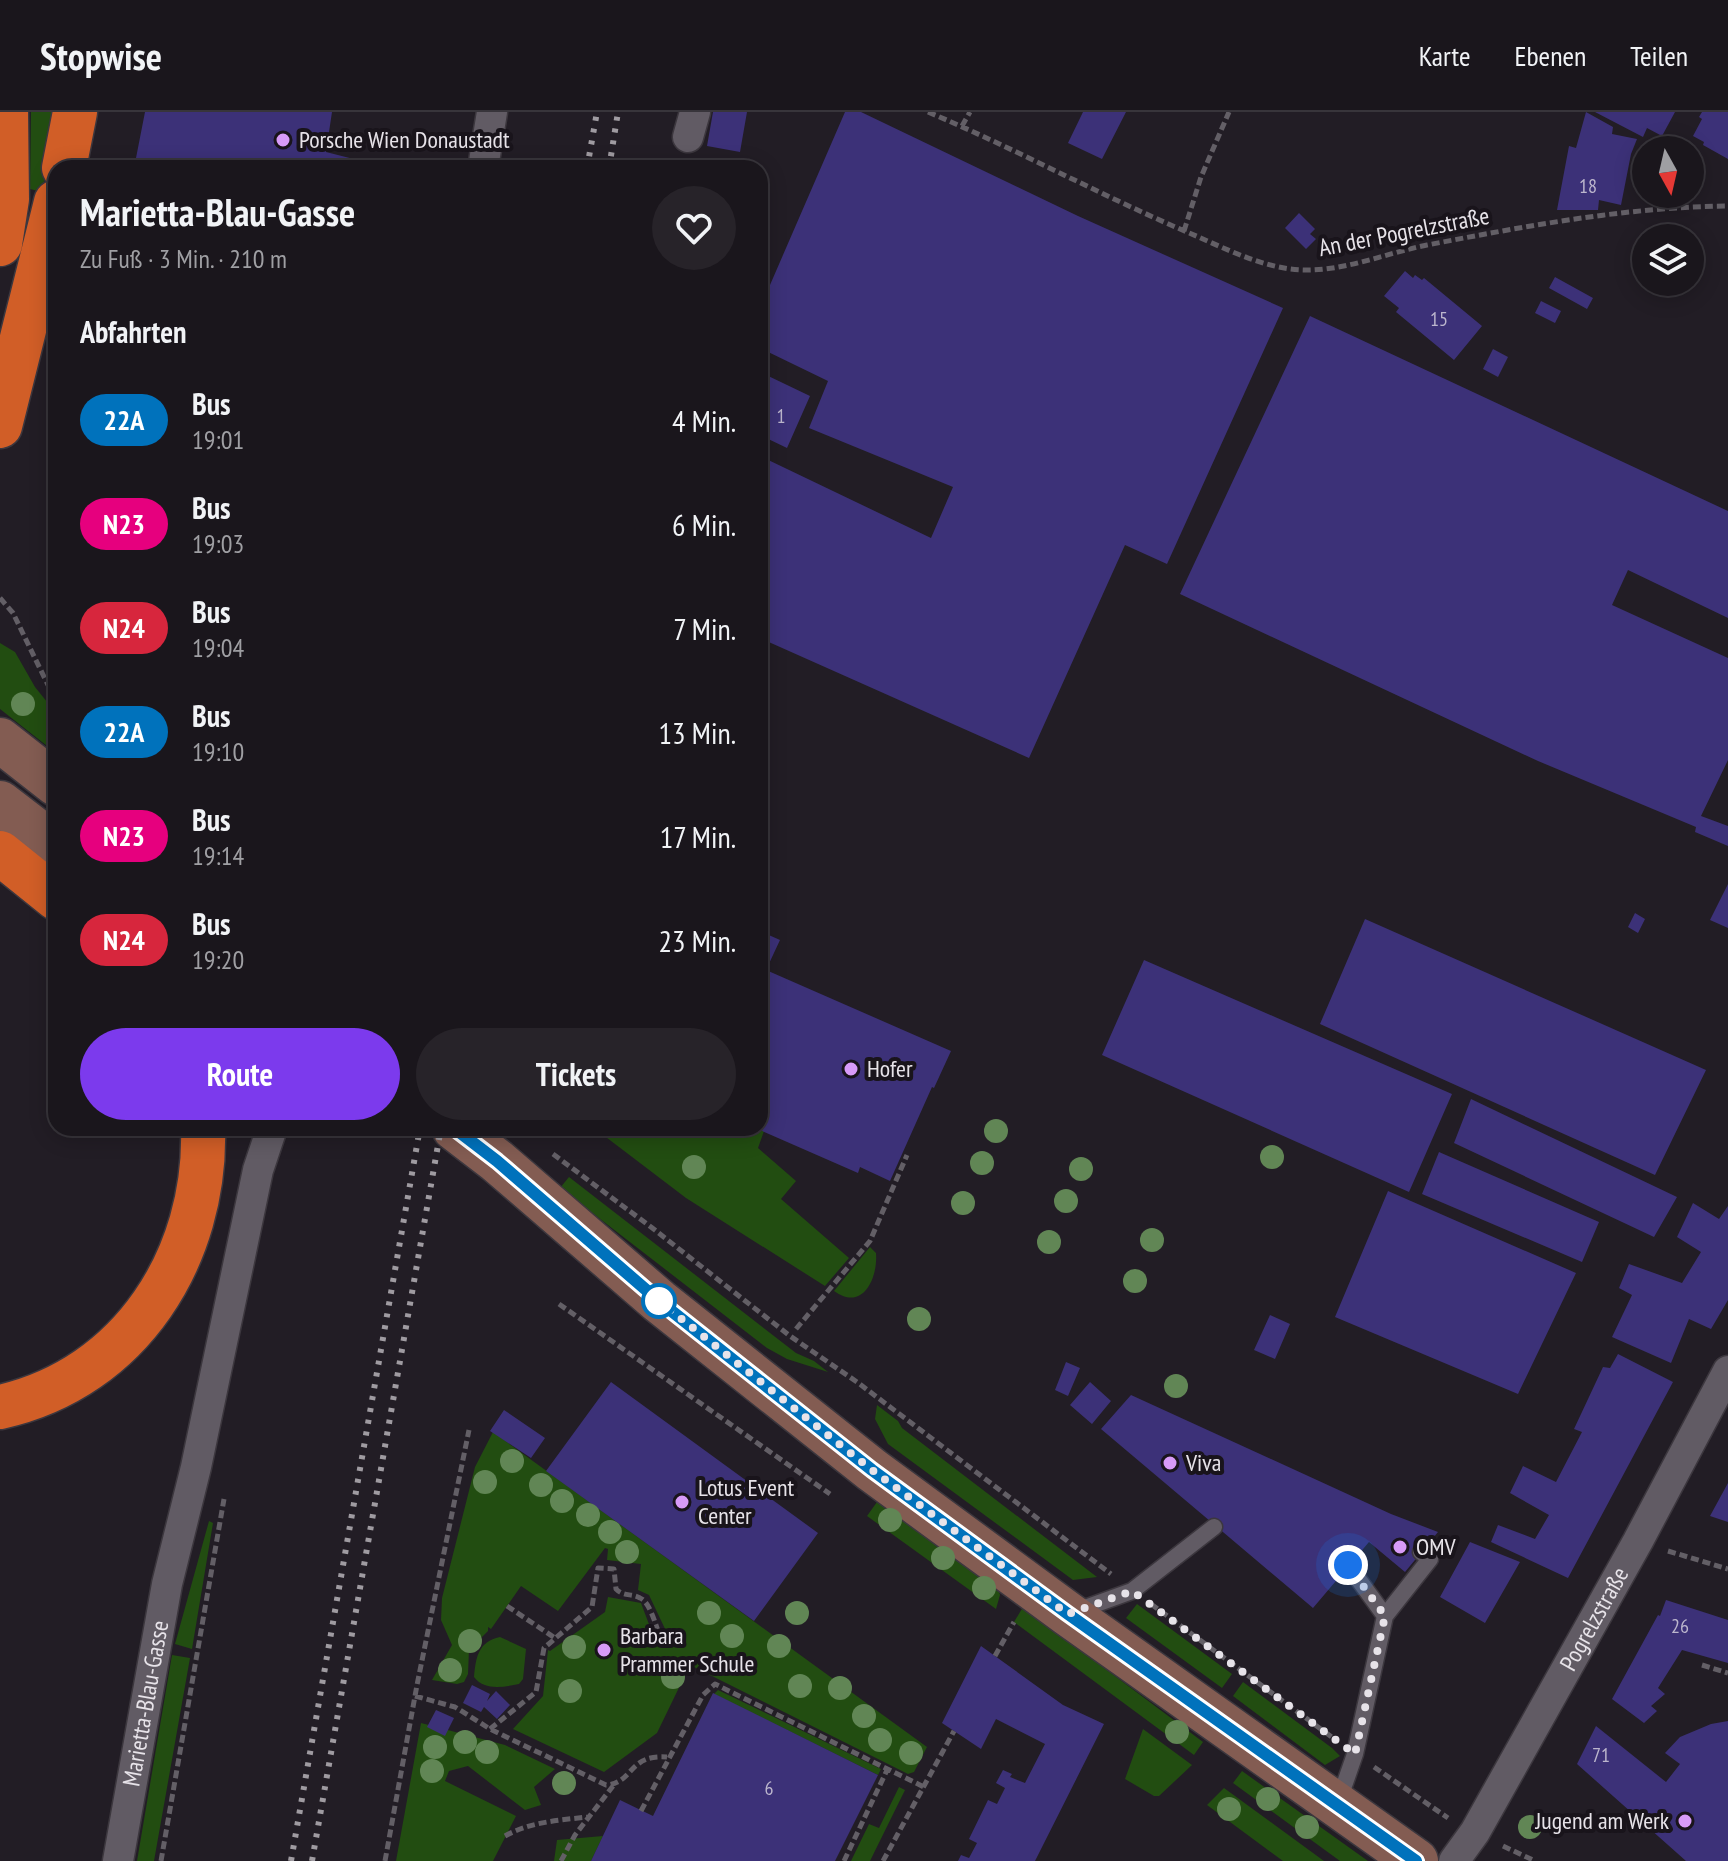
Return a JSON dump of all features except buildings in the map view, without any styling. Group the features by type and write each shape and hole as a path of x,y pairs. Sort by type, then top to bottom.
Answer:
{"highway":[{"path":"0,244 7,199 6,112"},
{"path":"66,160 75,112"},
{"path":"0,426 48,234"},
{"path":"0,853 48,892"},
{"path":"0,1407 44,1392 76,1376 106,1355 150,1309 183,1249 195,1217 201,1186 203,1136"}],"main road":[{"path":"0,740 48,778"},
{"path":"0,803 48,840"},
{"path":"464,1136 659,1301 813,1424 1068,1614 1416,1861"}],"street":[{"path":"484,160 492,112"},
{"name":"Marietta-Blau-Gasse","path":"251,1136 258,1170"},
{"name":"Marietta-Blau-Gasse","path":"118,1861 167,1584 196,1467 258,1170 269,1136"},
{"name":"Pogrelzstraße","path":"1454,1861 1475,1832 1726,1380"}],"lane":[{"path":"1068,1614 1132,1591 1214,1527"},
{"path":"1338,1804 1355,1754 1385,1616 1430,1559 1421,1552"},
{"path":"1348,1565 1385,1616"}],"path":[{"name":"An der Pogrelzstraße","path":"928,112 1109,199 1258,262 1292,270 1368,261 1414,247 1554,220 1687,206 1728,206"},
{"path":"962,126 970,112"},
{"path":"1184,231 1201,177 1229,112"},
{"path":"0,598 13,613 48,681"},
{"path":"542,1146 1132,1591 1355,1754 1452,1820"},
{"path":"796,1329 870,1241 907,1155"},
{"path":"559,1304 830,1494"},
{"path":"385,1861 469,1430"},
{"path":"161,1861 227,1484"},
{"path":"1668,1551 1728,1569"},
{"path":"490,1729 536,1692 544,1648 592,1607 594,1568 614,1569 616,1589 623,1595 644,1600 659,1633"},
{"path":"507,1606 555,1638"},
{"path":"995,1656 1014,1622"},
{"path":"1702,1665 1728,1673"},
{"path":"641,1811 667,1757 703,1695 715,1684 924,1787"},
{"path":"415,1696 455,1707 490,1729 606,1785 614,1785"},
{"path":"883,1861 954,1731"},
{"path":"561,1861 575,1835 614,1785 648,1757 667,1757"},
{"path":"844,1861 888,1768"},
{"path":"505,1836 535,1824 589,1817"},
{"path":"1499,1844 1535,1861"}],"green space":[{"path":"31,112 58,112 42,192 30,189"},
{"path":"0,643 15,652 48,703 48,747 0,709"},
{"path":"605,1136 762,1136 758,1148 796,1181 781,1199 849,1258 825,1286 686,1198"},
{"path":"569,1177 796,1353 828,1372 787,1359 767,1348 560,1188"},
{"path":"870,1247 876,1253 876,1263 867,1289 853,1297 834,1291"},
{"path":"877,1405 898,1421 902,1428 1097,1577 1073,1580 888,1444 875,1419"},
{"path":"493,1432 927,1747 914,1772 908,1774 694,1667 688,1669 657,1733 604,1772 513,1729 543,1696 548,1650 605,1612 608,1597 641,1603 652,1640 667,1639 649,1595 638,1590 641,1564 607,1560 608,1549 605,1548 558,1611 521,1586 491,1629 488,1627 488,1631 469,1650 468,1674 464,1682 457,1684 432,1680 452,1645 441,1620 442,1598 475,1467"},
{"path":"877,1502 885,1503 998,1588 1000,1595 996,1609 867,1516"},
{"path":"209,1521 213,1523 192,1649 175,1644"},
{"path":"1137,1604 1232,1674 1222,1688 1126,1618"},
{"path":"1023,1607 1203,1742 1194,1755 1014,1622"},
{"path":"500,1637 526,1649 523,1679 519,1684 489,1686 474,1677 480,1651 487,1643"},
{"path":"172,1655 190,1658 154,1861 137,1861"},
{"path":"1243,1682 1340,1756 1325,1765 1233,1696"},
{"path":"718,1690 881,1769 878,1775 714,1694"},
{"path":"421,1723 505,1745 555,1769 534,1787 541,1805 525,1810 468,1766 449,1771 445,1781 516,1816 493,1861 396,1861"},
{"path":"1143,1729 1192,1765 1159,1796 1125,1779"},
{"path":"1242,1771 1368,1861 1340,1861 1233,1783"},
{"path":"899,1787 905,1790 870,1861 851,1861 869,1824 879,1828"},
{"path":"1224,1788 1324,1861 1283,1861 1207,1805"},
{"path":"603,1836 591,1861 554,1861 557,1840"}],"railway":[{"path":"588,160 597,112"},
{"path":"610,160 618,112"},
{"path":"291,1861 419,1136"},
{"path":"312,1861 440,1136"}],"bus line":[{"name":"22A","path":"464,1136 659,1301 872,1470 1068,1614 1416,1861"}],"place":[{"name":"Porsche Wien Donaustadt","path":"283,140"},
{"name":"Hofer","path":"851,1069"},
{"name":"Viva","path":"1170,1463"},
{"name":"Lotus Event Center","path":"682,1502"},
{"name":"OMV","path":"1400,1547"},
{"name":"Barbara Prammer Schule","path":"604,1650"},
{"name":"Jugend am Werk","path":"1685,1821"}],"route":[{"path":"659,1301 872,1470 1068,1614 1132,1591 1355,1754 1385,1616 1348,1565"}]}
